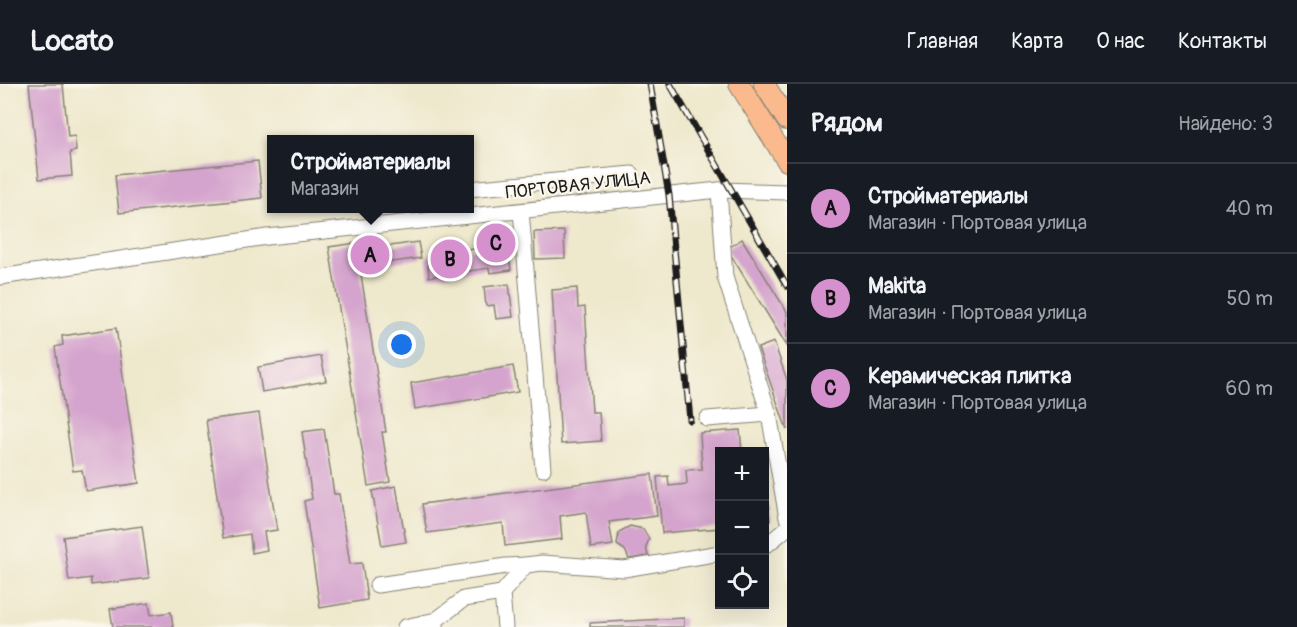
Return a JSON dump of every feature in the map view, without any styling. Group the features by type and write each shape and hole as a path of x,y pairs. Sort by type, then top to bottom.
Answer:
{"main road":[{"path":"739,84 787,161"},
{"path":"765,84 787,120"}],"street":[{"path":"474,189 633,174"},
{"path":"553,181 555,207"},
{"path":"719,190 725,277 769,414 787,518"},
{"name":"ПОРТОВАЯ УЛИЦА","path":"0,277 267,237 719,190 787,192"},
{"path":"521,211 543,469"},
{"path":"707,419 769,414"},
{"path":"769,543 787,528"},
{"path":"377,585 507,566 542,563 624,569 715,554"},
{"path":"405,627 436,624 464,599 502,593 526,565"},
{"path":"502,593 505,627"}],"building":[{"path":"29,84 63,84 68,137 75,136 76,151 70,152 72,176 39,179"},
{"path":"258,161 262,198 119,213 115,175"},
{"path":"564,231 565,258 535,259 534,232"},
{"path":"506,235 511,270 490,273 489,268 429,277 427,256 488,247 486,238"},
{"path":"742,239 787,312 787,346 727,249"},
{"path":"418,242 421,258 364,266 362,250"},
{"path":"356,243 386,432 382,432 390,482 368,486 329,247"},
{"path":"509,284 513,317 496,319 494,305 486,306 484,287"},
{"path":"577,288 578,308 585,307 592,412 599,412 601,441 561,444 552,290"},
{"path":"116,328 139,483 86,491 82,470 73,471 55,347 63,345 62,336"},
{"path":"774,342 787,380 787,430 758,348"},
{"path":"321,356 326,381 262,392 258,367"},
{"path":"513,366 518,392 415,409 411,383"},
{"path":"259,413 277,530 264,532 267,550 252,553 250,534 223,538 206,420"},
{"path":"324,429 334,494 339,494 350,564 362,563 367,600 320,608 304,501 312,499 302,432"},
{"path":"740,430 742,447 715,447 715,528 662,533 657,477 668,476 669,486 687,484 686,470 702,469 700,433"},
{"path":"652,474 657,516 609,522 613,545 591,548 586,512 560,516 562,539 505,546 503,523 427,533 422,504"},
{"path":"396,486 406,542 382,546 372,491"},
{"path":"142,526 149,578 91,585 91,578 69,581 63,537"},
{"path":"630,526 643,529 649,539 646,547 648,556 629,559 625,550 617,545 619,532"},
{"path":"149,603 151,615 171,612 173,627 113,627 110,609"},
{"path":"684,618 684,627 590,627 590,623"}],"railway":[{"path":"650,84 669,195 690,420"},
{"path":"670,84 787,286"}],"place":[{"name":"Керамическая плитка","path":"496,243"},
{"name":"Стройматериалы","path":"370,255"},
{"name":"Makita","path":"450,259"}]}
